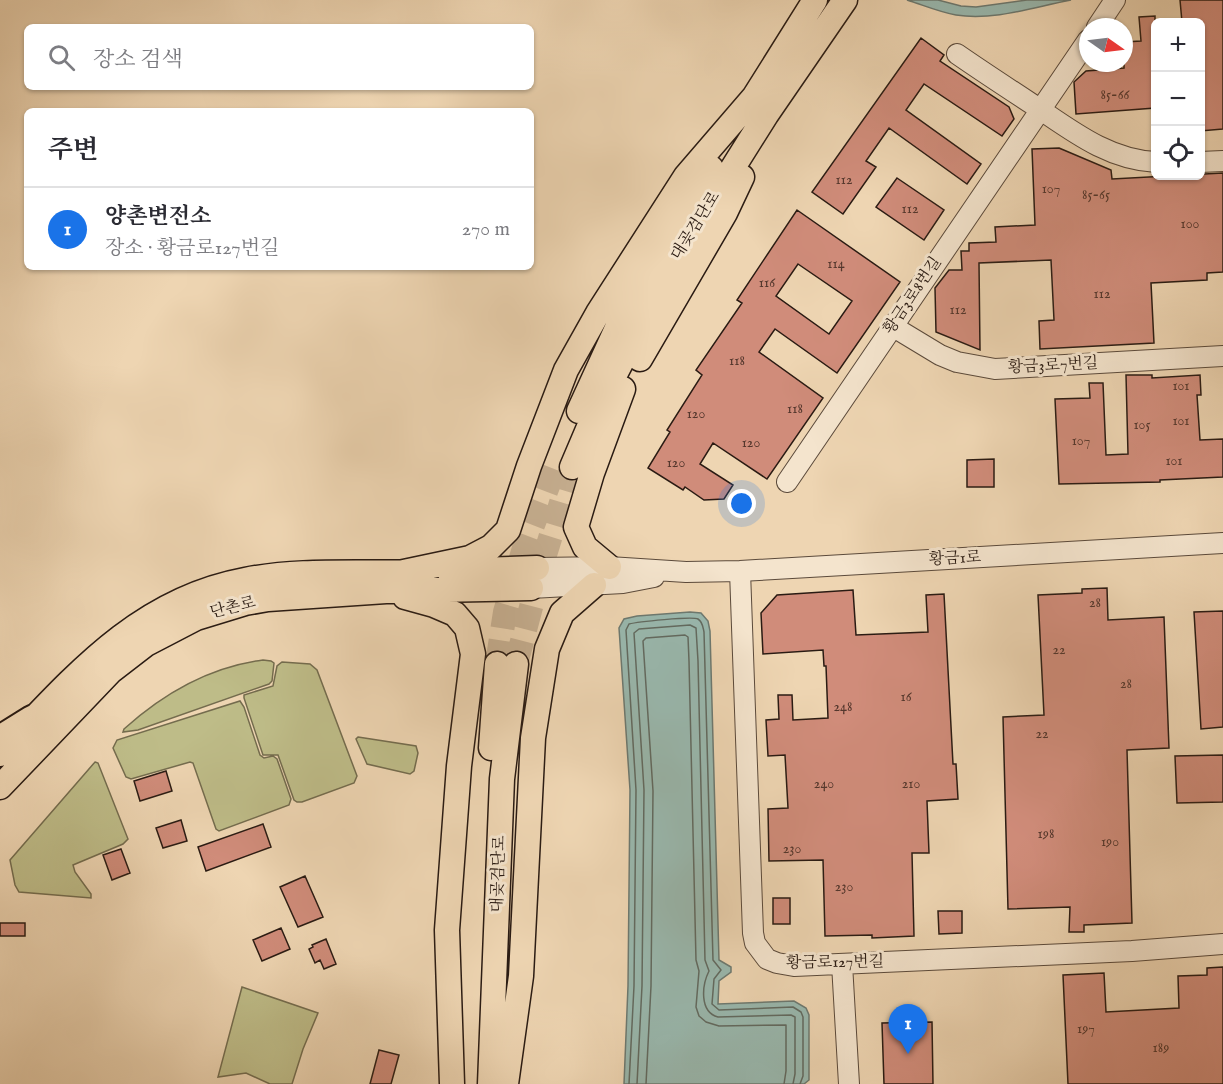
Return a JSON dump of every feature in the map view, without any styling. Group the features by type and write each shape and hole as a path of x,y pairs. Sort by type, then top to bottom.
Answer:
{"highway":[{"path":"0,740 32,720"}],"main road":[{"name":"대곶검단로","path":"766,98 815,0"},
{"name":"대곶검단로","path":"565,465 634,291 766,98 845,0"},
{"path":"506,1084 520,976 533,738 547,649 562,614 602,576 576,527 619,396 725,213 766,98"},
{"path":"392,582 470,558 491,547 508,530 529,466 566,370 598,313 686,176 766,98"},
{"name":"단촌로","path":"0,754 100,652 150,617 188,598 222,585 266,577 392,582 534,578"},
{"path":"392,582 455,614 466,628 473,654 459,766 447,930 452,1084"},
{"name":"단촌로","path":"0,787 111,671 146,644 174,628 218,610 245,603 392,582"},
{"name":"대곶검단로","path":"474,1084 506,664 490,1084"}],"street":[{"path":"1103,18 1115,0"},
{"name":"황금3로8번길","path":"787,482 1079,53"},
{"path":"957,54 1040,110 1102,148 1137,161 1151,162"},
{"path":"1205,162 1223,161"},
{"name":"황금3로7번길","path":"892,326 940,355 957,362 995,369 1223,356"},
{"name":"황금1로","path":"534,578 602,576 623,583 686,572 740,571 1223,543"},
{"name":"황금로127번길","path":"740,571 752,914 755,943 768,959 794,966 1132,951 1223,944"},
{"path":"842,964 849,1084"}],"shaded area":[{"path":"263,660 274,663 272,681 269,684 138,730 123,732 155,704 188,684 224,669"},
{"path":"282,662 310,664 317,670 357,776 354,783 302,802 294,800 278,755 263,755 244,698 244,695 273,686 277,666"},
{"path":"240,701 260,755 264,758 273,756 277,759 291,799 289,805 219,831 216,829 193,763 131,779 126,777 113,748 117,740"},
{"path":"358,737 416,746 418,753 414,771 410,774 367,764 356,739"},
{"path":"95,762 98,763 128,839 123,844 73,865 75,872 91,894 91,898 19,892 15,885 10,860"},
{"path":"242,987 318,1013 292,1084 270,1084 246,1073 218,1077"}],"water":[{"path":"907,0 938,0 976,7 1027,0 1071,0 999,15 970,16 943,12"},
{"path":"701,613 708,621 710,631 719,960 731,967 731,972 719,981 718,1004 794,1001 806,1008 809,1015 809,1080 804,1084 624,1084 628,986 630,790 619,628 624,619 637,616"}],"building":[{"path":"1180,0 1223,0 1223,129 1205,131 1205,18 1182,18"},
{"path":"1155,16 1151,18 1151,108 1076,114 1074,82 1085,72 1133,72 1133,41 1141,41 1139,17"},
{"path":"921,38 944,55 940,61 1009,107 1014,119 1002,136 924,84 906,110 981,164 967,184 889,128 866,161 876,167 843,214 812,192"},
{"path":"1059,148 1111,170 1112,179 1151,177 1151,180 1205,180 1205,174 1223,173 1223,272 1207,273 1207,280 1151,283 1154,343 1040,349 1039,321 1054,320 1051,260 979,263 980,350 936,332 935,288 949,270 962,270 961,251 969,251 969,243 996,242 995,227 1035,225 1032,149"},
{"path":"897,178 944,210 924,240 876,207"},
{"path":"797,210 900,282 837,373 775,329 759,352 823,398 767,479 713,443 700,464 733,485 724,499 704,500 685,487 683,490 648,468 670,432 667,430 702,375 696,370 742,303 737,300","holes":["798,264 852,301 829,334 776,296"]},
{"path":"1126,375 1152,375 1152,378 1200,375 1201,395 1197,395 1200,440 1223,439 1223,477 1160,480 1160,482 1059,484 1055,399 1090,398 1089,383 1103,383 1106,455 1128,454"},
{"path":"994,459 994,487 967,487 967,460"},
{"path":"1107,588 1108,620 1164,617 1169,748 1127,750 1132,923 1084,925 1084,932 1069,932 1070,907 1008,909 1003,717 1044,715 1038,595 1082,593 1082,589"},
{"path":"853,590 856,635 928,632 926,595 944,594 953,764 956,764 958,799 927,801 929,853 912,853 914,936 872,938 872,935 825,936 823,860 769,861 768,809 788,808 785,755 768,756 766,720 779,719 778,695 792,695 793,720 828,718 826,666 824,666 823,650 763,654 761,613 777,595"},
{"path":"1223,611 1223,727 1201,729 1194,612"},
{"path":"1223,755 1223,802 1177,803 1175,756"},
{"path":"166,771 172,791 140,801 134,781"},
{"path":"181,820 187,841 163,848 156,828"},
{"path":"263,824 271,847 206,871 198,847"},
{"path":"121,849 130,873 112,880 103,855"},
{"path":"305,876 323,917 298,927 280,887"},
{"path":"773,898 790,898 790,924 773,924"},
{"path":"938,911 962,911 962,933 939,934"},
{"path":"0,923 25,923 25,936 0,936"},
{"path":"281,928 290,949 262,961 253,940"},
{"path":"326,939 336,964 324,969 320,960 315,963 309,949 313,947 312,945"},
{"path":"1223,967 1223,1084 1068,1084 1063,975 1104,973 1106,1012 1179,1008 1178,976 1207,975 1207,968"},
{"path":"932,1022 933,1084 884,1084 882,1023"},
{"path":"379,1050 399,1055 391,1084 370,1084"}],"tunnel":[{"path":"497,664 505,612 524,548 557,463"},
{"path":"516,664 544,558 572,467"}],"place":[{"name":"양촌변전소","path":"908,1054"}]}
